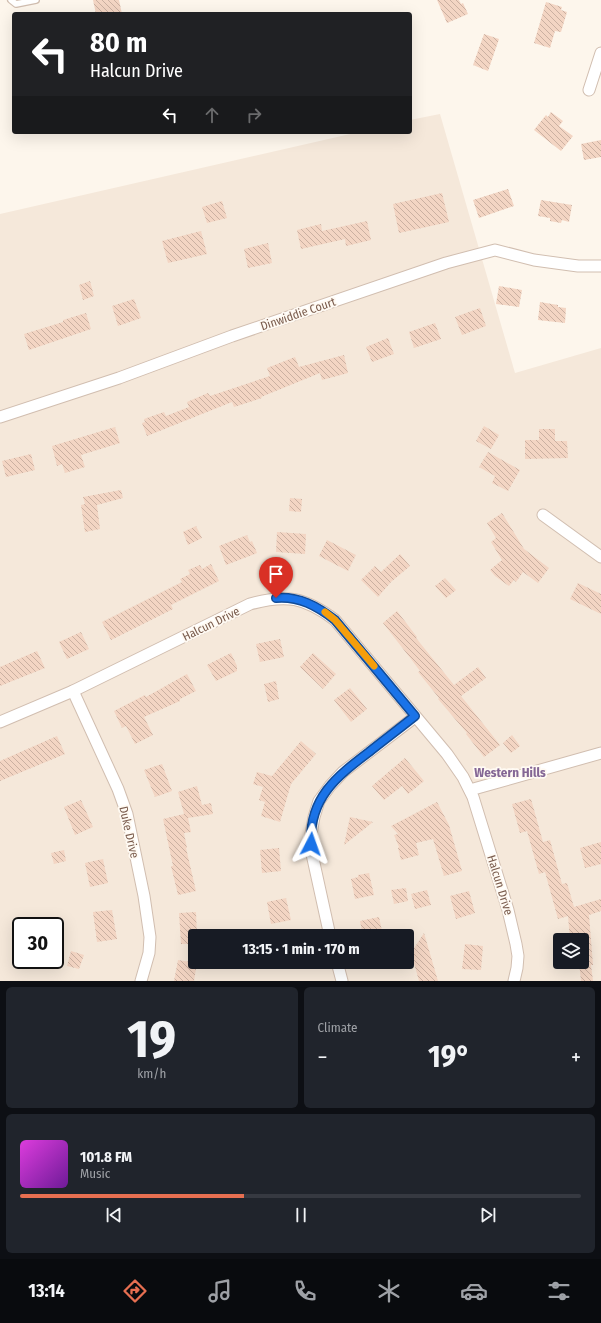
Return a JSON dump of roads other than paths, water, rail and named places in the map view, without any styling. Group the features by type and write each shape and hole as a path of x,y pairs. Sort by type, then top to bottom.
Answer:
{"street":[{"path":"589,90 601,53"},
{"name":"Dinwiddie Court","path":"0,417 119,378 232,336 431,268 495,250 534,260 578,266 601,266"},
{"path":"544,515 601,557"},
{"name":"Halcun Drive","path":"0,722 73,692 250,604 267,599 284,598 295,599 312,604 335,620 447,754 464,777 470,790 508,910 518,956 514,981"},
{"name":"Duke Drive","path":"73,692 118,789 127,814 144,896 150,937 150,953 141,981"},
{"path":"328,929 312,854 311,834 314,817 318,807 330,786 343,772 415,716"},
{"path":"470,790 601,753"},
{"path":"339,969 342,981"}],"lane":[{"path":"11,0 16,4 36,0"}],"district":[{"name":"Western Hills","path":"510,772"}]}
